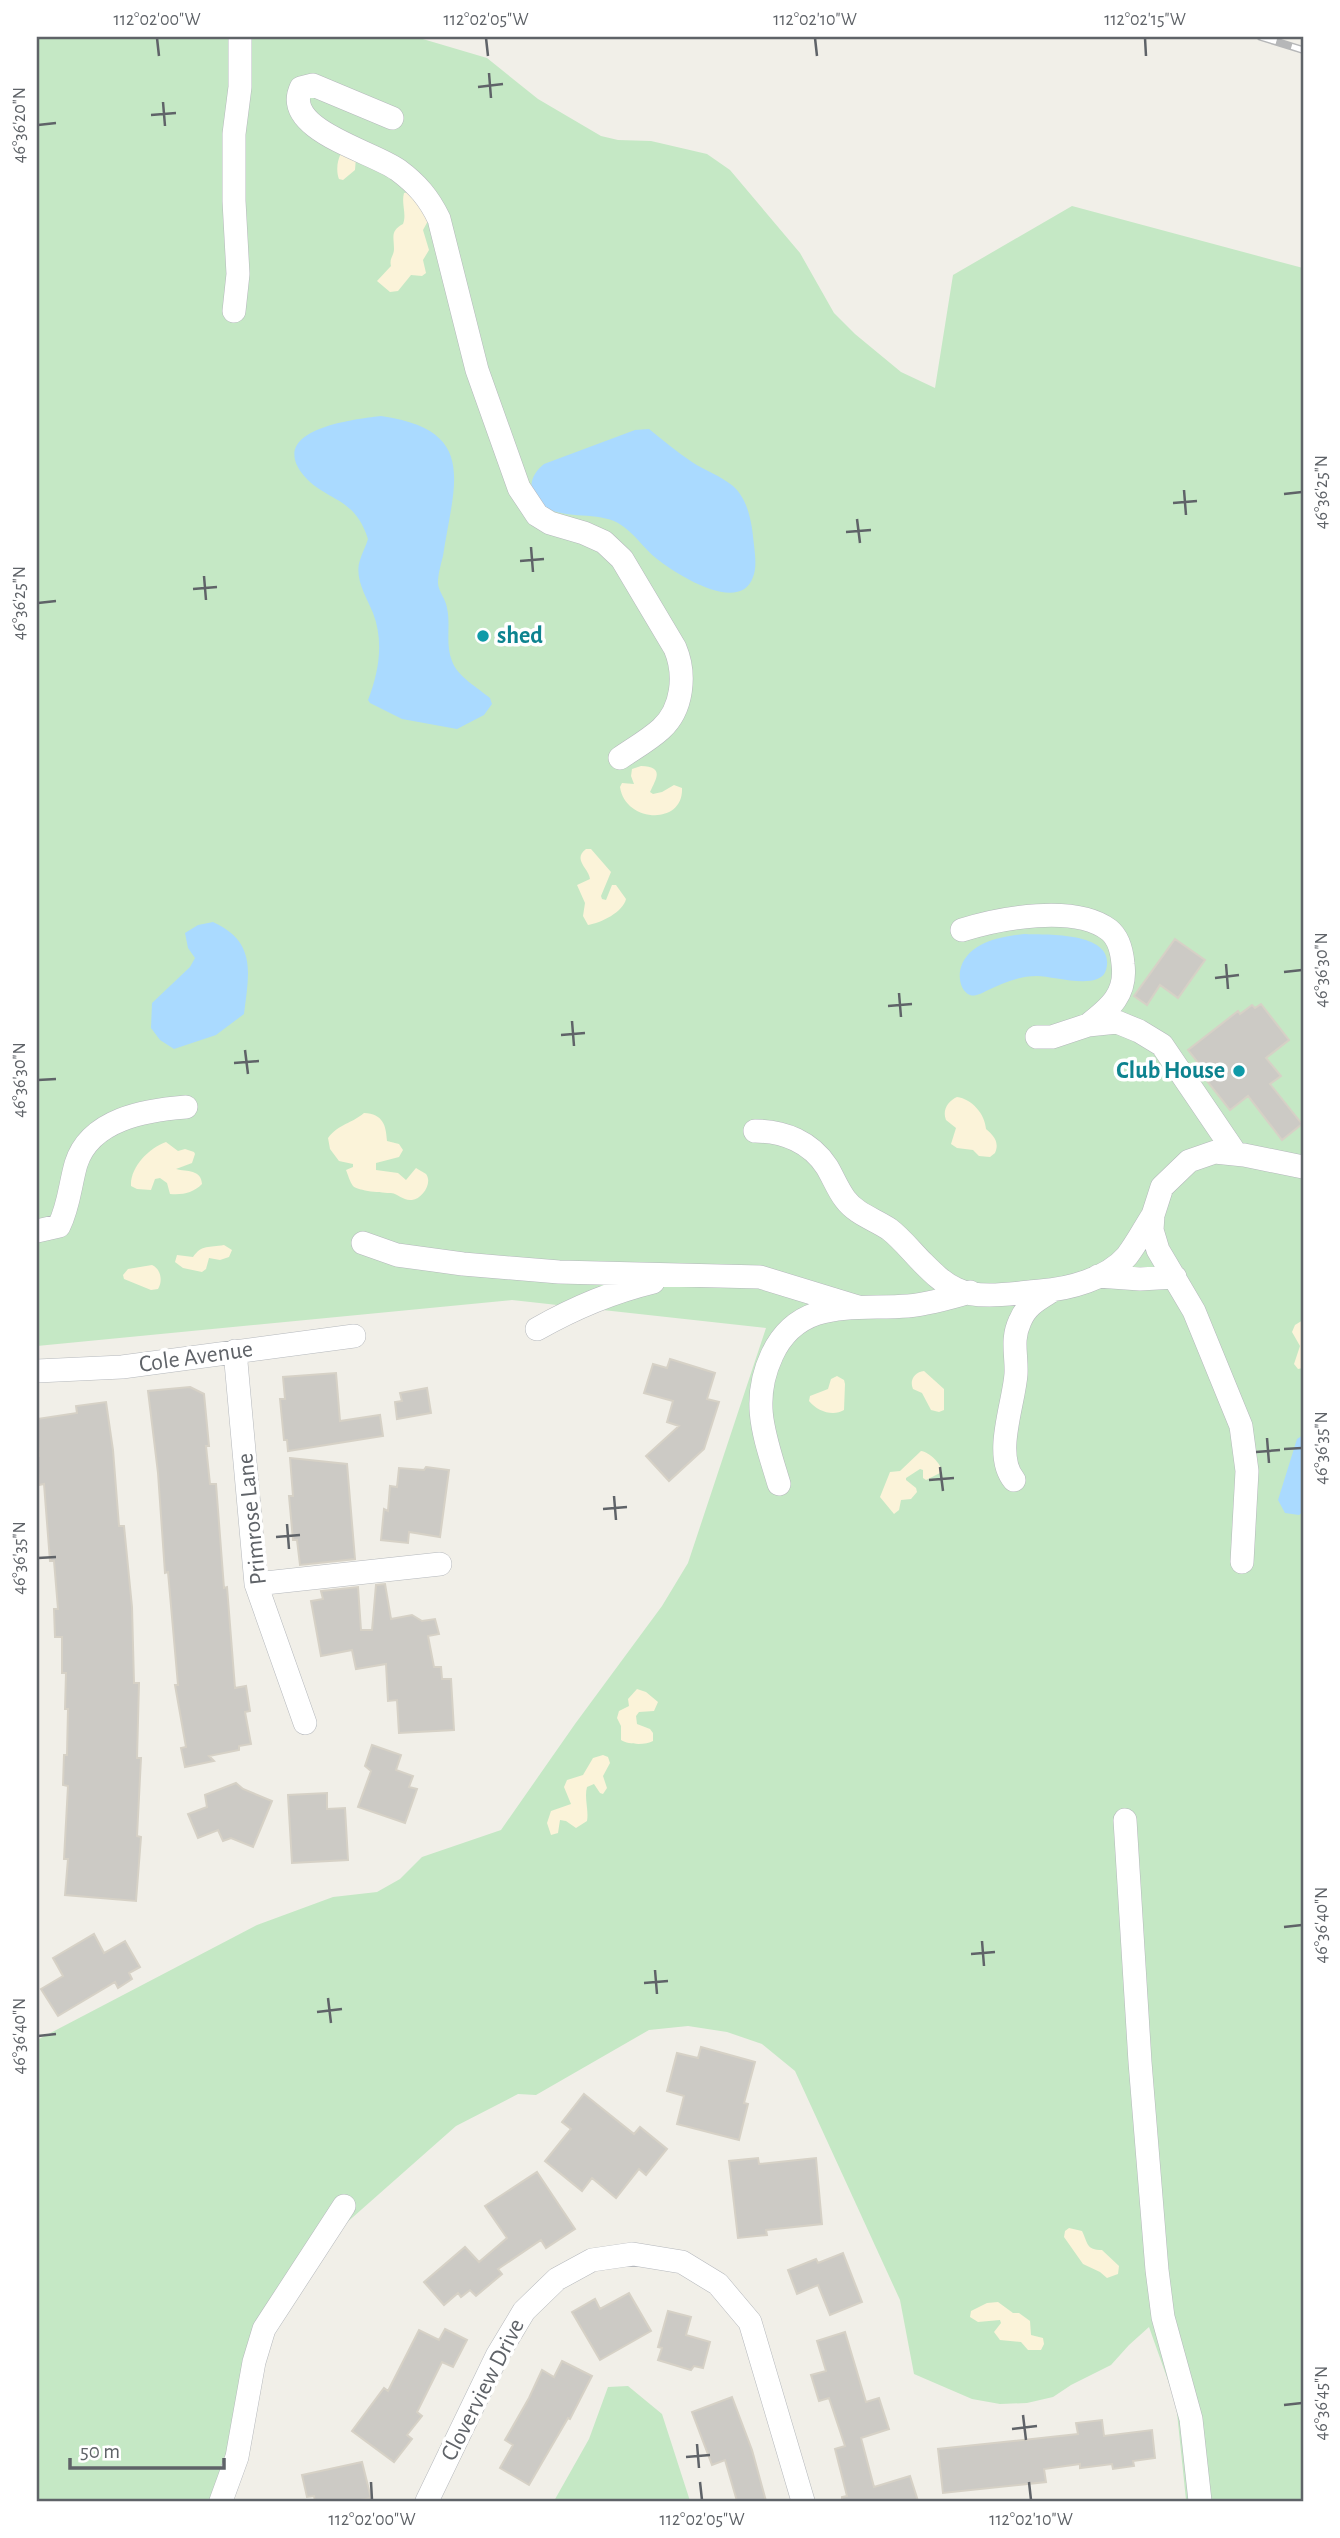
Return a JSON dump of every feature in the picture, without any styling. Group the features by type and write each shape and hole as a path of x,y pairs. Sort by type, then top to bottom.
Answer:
{"street":[{"path":"234,311 238,274 234,134 240,87 240,37"},
{"path":"392,118 313,85 301,88 297,96 302,116 318,128 396,169 427,196 439,219 477,370 519,488 529,505 544,519 604,542 622,559 675,648 681,661 682,679 680,697 673,713 662,728 620,758"},
{"path":"962,930 992,920 1058,916 1078,919 1110,931 1121,948 1124,967 1122,990 1107,1010 1088,1025"},
{"path":"1037,1037 1052,1037 1088,1025 1118,1022 1139,1031 1162,1045 1236,1154"},
{"path":"37,1231 59,1226 66,1212 76,1163 83,1147 99,1132 138,1114 186,1107"},
{"path":"755,1131 786,1135 806,1145 818,1154 844,1198 854,1209 890,1230 937,1277 958,1291 987,1295 1053,1290 1098,1276 1125,1258 1153,1215 1162,1187 1189,1161 1215,1153 1301,1165"},
{"path":"1153,1215 1157,1250 1194,1311 1241,1426 1247,1471 1242,1562"},
{"path":"363,1243 397,1255 463,1264 559,1272 760,1277 858,1307"},
{"path":"537,1329 569,1311 621,1289 684,1274"},
{"path":"1098,1276 1175,1278"},
{"path":"1014,1480 1007,1466 1006,1444 1010,1398 1016,1370 1016,1329 1032,1303 1053,1290"},
{"path":"779,1484 764,1434 759,1404 766,1369 787,1330 802,1318 858,1307 908,1306 936,1302 970,1292"},
{"name":"Cole Avenue","path":"37,1371 122,1367 354,1336"},
{"name":"Primrose Lane","path":"235,1351 256,1584 305,1723"},
{"path":"256,1584 440,1564"},
{"path":"1125,1820 1140,2062 1157,2270 1163,2317 1191,2419 1200,2501"},
{"path":"221,2501 237,2457 254,2362 264,2329 344,2206"},
{"name":"Cloverview Drive","path":"427,2501 497,2356 524,2311 557,2279 592,2260 633,2254 682,2262 718,2284 750,2322 803,2501"}],"green space":[{"path":"37,37 416,37 487,58 538,99 601,136 618,140 651,141 707,154 730,170 800,253 834,313 901,372 935,388 953,275 1072,206 1303,268 1303,2501 1183,2501 1186,2500 1176,2403 1149,2327 1111,2365 1053,2397 1027,2403 1000,2404 972,2399 914,2374 900,2300 795,2071 762,2044 727,2032 688,2026 649,2030 536,2095 518,2094 456,2126 327,2240 286,2295 221,2501 37,2501 37,2040 257,1925 333,1897 377,1892 400,1879 422,1857 501,1830 662,1606 688,1563 766,1328 512,1300 37,1346"},
{"path":"628,2386 662,2414 690,2501 554,2501 589,2439 608,2387"}],"sand":[{"path":"341,154 356,157 355,170 343,180 339,179 337,173"},
{"path":"410,192 429,219 423,230 429,250 423,260 426,273 422,276 411,275 398,291 390,292 377,281 391,266 394,235 404,220 404,193"},
{"path":"641,766 656,771 650,792 653,794 674,785 682,788 680,800 674,809 665,814 642,813 632,808 624,799 620,787 622,783 634,784 632,769"},
{"path":"586,849 591,849 611,872 602,899 606,900 612,885 616,885 626,899 621,908 611,916 588,925 583,916 585,903 577,885 590,879 581,860"},
{"path":"957,1097 977,1108 986,1129 995,1139 995,1153 990,1157 979,1156 973,1150 957,1148 951,1144 956,1128 946,1120 945,1109"},
{"path":"364,1113 379,1118 386,1130 387,1141 399,1144 403,1150 399,1157 376,1163 376,1170 398,1173 406,1180 416,1168 426,1174 427,1186 416,1199 409,1200 391,1193 356,1188 346,1170 353,1167 353,1164 339,1161 330,1149 328,1138 337,1129"},
{"path":"166,1142 178,1151 185,1149 194,1152 192,1163 176,1169 196,1173 202,1184 179,1194 170,1194 167,1183 160,1178 155,1179 151,1190 131,1186 137,1165 153,1149"},
{"path":"224,1245 232,1250 229,1257 220,1260 209,1258 206,1269 202,1272 183,1268 175,1262 177,1255 193,1257 203,1248"},
{"path":"152,1265 160,1276 158,1289 151,1290 124,1279 123,1275 128,1269"},
{"path":"1303,1320 1303,1368 1298,1369 1294,1364 1300,1346 1292,1332 1295,1325"},
{"path":"924,1371 944,1389 944,1410 931,1410 922,1393 913,1389 914,1377"},
{"path":"837,1376 844,1380 845,1384 844,1410 830,1413 812,1405 810,1396 828,1389 831,1379"},
{"path":"921,1451 934,1458 942,1472 926,1480 923,1478 923,1470 920,1469 906,1478 917,1492 911,1499 901,1500 899,1510 894,1514 880,1497 890,1472 900,1471"},
{"path":"637,1689 646,1692 658,1702 654,1711 639,1712 636,1716 637,1724 653,1733 653,1741 633,1744 621,1740 621,1726 617,1718 619,1711 629,1706 628,1699"},
{"path":"603,1755 608,1757 610,1763 603,1776 607,1788 603,1794 594,1784 587,1787 587,1821 576,1828 560,1820 558,1833 551,1835 547,1823 551,1811 571,1804 564,1787 567,1780 583,1775 593,1758"},
{"path":"1069,2228 1082,2231 1090,2247 1102,2250 1119,2266 1118,2274 1107,2278 1083,2264 1064,2237"},
{"path":"998,2302 1030,2321 1031,2335 1043,2338 1041,2350 1028,2350 1021,2342 1000,2340 994,2332 1001,2323 1000,2320 978,2322 970,2317 971,2311 987,2303"}],"water":[{"path":"381,416 412,423 434,434 447,447 453,464 452,505 438,586 447,608 452,661 458,672 490,698 492,704 484,715 457,729 402,719 368,700 375,679 379,645 373,613 359,573 360,560 368,539 355,514 310,482 301,472 295,457 297,445 306,436 320,429 337,423"},
{"path":"649,429 692,462 728,482 743,498 751,521 755,561 753,577 746,588 735,592 722,592 707,588 666,566 618,523 551,510 542,505 535,496 533,478 544,464 635,430"},
{"path":"213,922 237,939 247,960 244,1014 216,1035 174,1049 160,1040 151,1028 152,1003 190,967 195,958 188,948 185,933 198,925"},
{"path":"1024,934 1062,936 1090,942 1101,948 1106,957 1106,970 1095,980 1075,981 1030,976 976,995 964,990 960,971 965,958 971,952 987,942"},
{"path":"1303,1435 1303,1512 1299,1515 1285,1513 1278,1500 1297,1439"}],"building":[{"path":"1175,939 1205,960 1178,998 1160,985 1147,1005 1134,996"},
{"name":"Club House","path":"1261,1004 1289,1040 1266,1058 1281,1076 1270,1084 1302,1124 1282,1140 1248,1096 1230,1110 1200,1072 1203,1069 1188,1050 1238,1011 1240,1014 1252,1005 1255,1008"},
{"path":"670,1359 715,1373 707,1399 719,1402 704,1449 669,1481 646,1456 679,1426 667,1422 673,1401 644,1393 653,1364 667,1368"},
{"path":"336,1373 340,1421 380,1415 383,1436 288,1451 287,1440 284,1440 280,1399 285,1399 283,1377"},
{"path":"190,1387 204,1394 210,1484 216,1484 235,1688 246,1686 250,1711 245,1712 251,1744 239,1746 239,1750 209,1756 214,1761 185,1767 181,1748 186,1747 175,1685 178,1685 168,1572 165,1573 158,1473 148,1391"},
{"path":"427,1388 431,1413 397,1419 395,1402 402,1401 400,1393"},
{"path":"106,1402 119,1526 124,1526 132,1607 134,1683 139,1683 137,1758 141,1758 137,1836 141,1837 136,1901 65,1895 68,1859 64,1859 68,1786 63,1785 64,1755 67,1755 66,1673 62,1673 62,1637 55,1637 54,1609 58,1609 54,1561 50,1561 44,1484 39,1485 37,1456 37,1419 77,1413 76,1406"},
{"path":"290,1458 347,1464 355,1559 300,1565 297,1540 293,1540 289,1496 293,1496"},
{"path":"426,1467 449,1470 440,1537 409,1532 408,1543 381,1540 384,1509 388,1511 390,1486 397,1487 399,1468 424,1470"},
{"path":"385,1584 391,1619 412,1615 422,1621 435,1619 439,1634 428,1636 434,1667 441,1667 442,1679 451,1679 454,1730 399,1733 397,1700 388,1701 386,1664 356,1669 352,1650 321,1656 311,1601 323,1599 321,1591 358,1587 361,1630 372,1630 376,1585"},
{"path":"372,1745 401,1755 396,1770 413,1776 409,1787 417,1789 405,1823 358,1807 371,1771 365,1766"},
{"path":"236,1783 243,1789 272,1801 253,1847 231,1838 223,1841 218,1830 198,1838 188,1814 207,1807 205,1795"},
{"path":"327,1793 327,1809 345,1808 348,1860 292,1863 288,1795"},
{"path":"94,1934 104,1953 125,1941 140,1967 129,1973 132,1979 118,1988 115,1982 58,2016 41,1989 63,1976 53,1958"},
{"path":"701,2047 755,2062 744,2103 748,2104 739,2140 677,2124 684,2096 667,2091 677,2053 698,2058"},
{"path":"584,2094 634,2134 640,2127 667,2149 646,2175 639,2169 616,2198 592,2178 582,2191 545,2161 571,2129 562,2122"},
{"path":"758,2158 759,2164 816,2158 822,2224 766,2230 767,2235 738,2238 729,2161"},
{"path":"537,2172 575,2229 546,2248 541,2240 498,2269 502,2274 476,2296 470,2290 461,2297 458,2293 444,2305 424,2282 465,2247 479,2262 507,2238 485,2206"},
{"path":"843,2253 862,2302 830,2315 818,2285 797,2294 788,2270 816,2259 818,2263"},
{"path":"629,2293 651,2331 600,2360 572,2312 595,2299 600,2309"},
{"path":"668,2311 691,2317 686,2335 710,2342 703,2368 694,2366 691,2370 658,2360 662,2348 658,2347"},
{"path":"445,2329 467,2340 453,2367 442,2362 417,2412 422,2416 407,2435 412,2439 394,2462 352,2431 384,2388 388,2391 419,2330 439,2340"},
{"path":"845,2332 866,2402 879,2398 889,2429 861,2438 874,2487 910,2476 918,2501 842,2501 842,2497 847,2496 835,2449 845,2446 829,2398 819,2401 811,2375 826,2371 817,2341"},
{"path":"562,2361 592,2376 570,2419 568,2418 529,2485 500,2468 513,2445 505,2440 542,2370 554,2377"},
{"path":"732,2397 752,2450 766,2501 737,2501 725,2460 712,2465 692,2412"},
{"path":"1102,2420 1104,2436 1152,2430 1155,2458 1133,2461 1134,2466 1113,2469 1112,2464 1080,2468 1080,2464 1044,2469 1046,2482 943,2493 938,2449 1078,2434 1076,2423"},
{"path":"362,2462 371,2498 355,2501 315,2501 314,2496 307,2497 302,2475"}],"railway":[{"path":"1261,37 1303,50"}],"place":[{"name":"shed","path":"483,636"},
{"name":"Club House","path":"1239,1071"}]}
